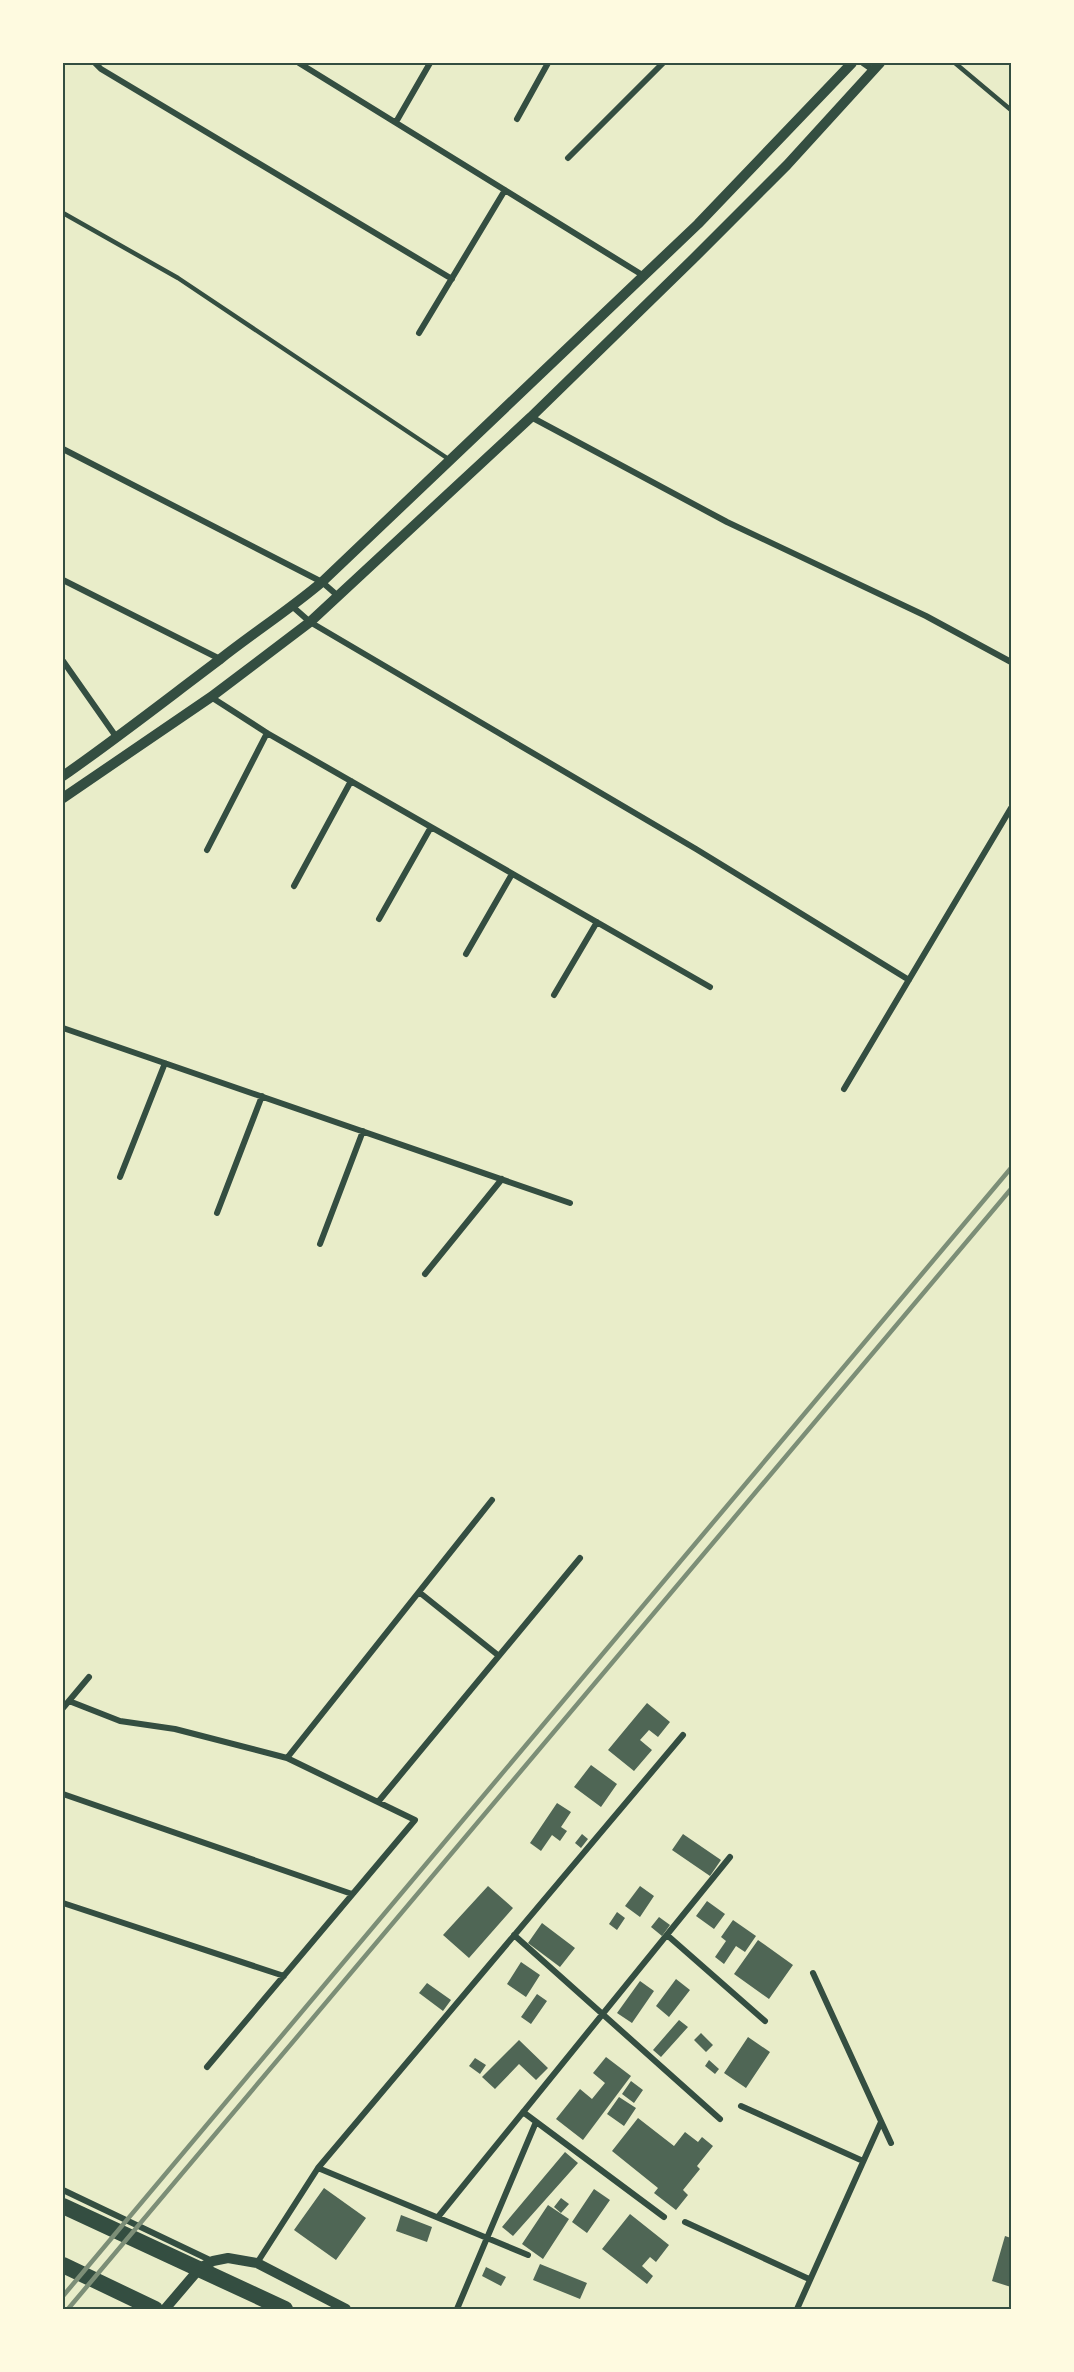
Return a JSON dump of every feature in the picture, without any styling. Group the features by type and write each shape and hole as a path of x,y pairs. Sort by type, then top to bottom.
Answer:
{"highway":[{"path":"63,2206 285,2309"},
{"path":"63,2265 155,2309"}],"street":[{"path":"95,63 101,69 452,279"},
{"path":"299,63 644,276"},
{"path":"396,122 430,63"},
{"path":"517,119 548,63"},
{"path":"568,158 663,63"},
{"path":"63,776 293,607 322,582 706,216 852,63"},
{"path":"63,798 211,696 310,622 531,417 787,165 876,67 863,63"},
{"path":"419,333 505,190"},
{"path":"531,417 727,522 926,616 1011,662"},
{"path":"63,449 322,582 338,596"},
{"path":"63,580 220,659"},
{"path":"293,607 310,622 696,849 909,980"},
{"path":"63,661 117,738"},
{"path":"211,696 267,733 710,987"},
{"path":"207,850 267,733"},
{"path":"294,886 351,781"},
{"path":"843,1089 1011,808"},
{"path":"379,919 431,827"},
{"path":"466,954 512,874"},
{"path":"554,995 597,922"},
{"path":"64,1030 570,1203"},
{"path":"120,1177 165,1063"},
{"path":"217,1212 262,1096"},
{"path":"320,1244 363,1131"},
{"path":"425,1274 502,1179"},
{"path":"287,1758 492,1500"},
{"path":"378,1802 580,1558"},
{"path":"419,1592 499,1656"},
{"path":"63,1708 89,1677"},
{"path":"69,1701 120,1721 175,1729 287,1758 415,1820 207,2067"},
{"path":"257,2263 318,2168 683,1735"},
{"path":"63,1794 352,1894"},
{"path":"438,2217 730,1857"},
{"path":"63,1903 284,1976"},
{"path":"514,1935 720,2119"},
{"path":"667,1935 765,2021"},
{"path":"813,1972 891,2143"},
{"path":"741,2106 863,2161"},
{"path":"523,2112 664,2217"},
{"path":"457,2309 536,2122"},
{"path":"797,2309 881,2122"},
{"path":"318,2168 528,2255"},
{"path":"63,2190 213,2261"},
{"path":"685,2222 809,2279"},
{"path":"165,2309 195,2273 213,2261 228,2258 257,2263 346,2309"}],"lane":[{"path":"955,63 1011,110"},
{"path":"63,213 178,278 451,460"}],"building":[{"path":"647,1703 670,1722 658,1737 649,1730 640,1740 652,1750 634,1771 608,1750"},
{"path":"591,1765 617,1784 601,1807 574,1787"},
{"path":"557,1803 571,1812 561,1827 567,1831 560,1841 552,1835 541,1851 530,1843"},
{"path":"582,1834 588,1839 581,1848 575,1843"},
{"path":"683,1834 721,1860 710,1876 672,1850"},
{"path":"488,1886 513,1908 469,1958 443,1935"},
{"path":"640,1886 654,1896 640,1917 625,1906"},
{"path":"707,1901 725,1914 714,1929 696,1916"},
{"path":"617,1912 625,1918 617,1930 609,1924"},
{"path":"659,1917 670,1925 662,1936 651,1927"},
{"path":"733,1920 756,1936 745,1952 736,1946 724,1964 715,1957 726,1941 721,1937"},
{"path":"542,1923 575,1948 560,1967 528,1943"},
{"path":"758,1940 793,1965 769,1999 734,1974"},
{"path":"521,1962 540,1975 526,1997 507,1984"},
{"path":"676,1979 690,1990 669,2017 656,2006"},
{"path":"640,1981 654,1991 632,2023 617,2013"},
{"path":"427,1983 451,2000 443,2011 419,1993"},
{"path":"537,1994 547,2001 531,2024 521,2017"},
{"path":"679,2020 688,2027 661,2057 653,2050"},
{"path":"701,2033 713,2045 706,2052 694,2040"},
{"path":"748,2037 770,2052 746,2088 724,2073"},
{"path":"519,2040 548,2068 536,2080 519,2064 495,2089 482,2077"},
{"path":"606,2057 631,2076 583,2140 556,2119 580,2089 592,2099 605,2083 593,2073"},
{"path":"475,2058 486,2065 480,2074 469,2066"},
{"path":"709,2060 719,2069 715,2074 705,2066"},
{"path":"631,2081 643,2090 634,2103 622,2094"},
{"path":"619,2097 636,2108 624,2126 607,2114"},
{"path":"638,2118 674,2146 685,2132 698,2142 702,2137 713,2146 697,2166 700,2169 683,2190 688,2195 676,2210 654,2193 658,2188 612,2151"},
{"path":"565,2152 578,2163 513,2236 502,2227"},
{"path":"324,2188 366,2218 336,2260 294,2230"},
{"path":"594,2189 610,2200 587,2233 572,2222"},
{"path":"561,2198 569,2204 561,2213 554,2207"},
{"path":"548,2205 569,2219 543,2259 522,2244"},
{"path":"630,2214 669,2245 656,2262 650,2257 642,2266 653,2276 647,2284 602,2249"},
{"path":"401,2215 432,2227 427,2242 396,2231"},
{"path":"1005,2236 1011,2238 1011,2287 992,2281"},
{"path":"540,2264 587,2283 580,2299 533,2280"},
{"path":"486,2267 506,2277 501,2286 482,2276"}],"railway":[{"path":"63,2296 1011,1168"},
{"path":"68,2309 1011,1189"}]}
